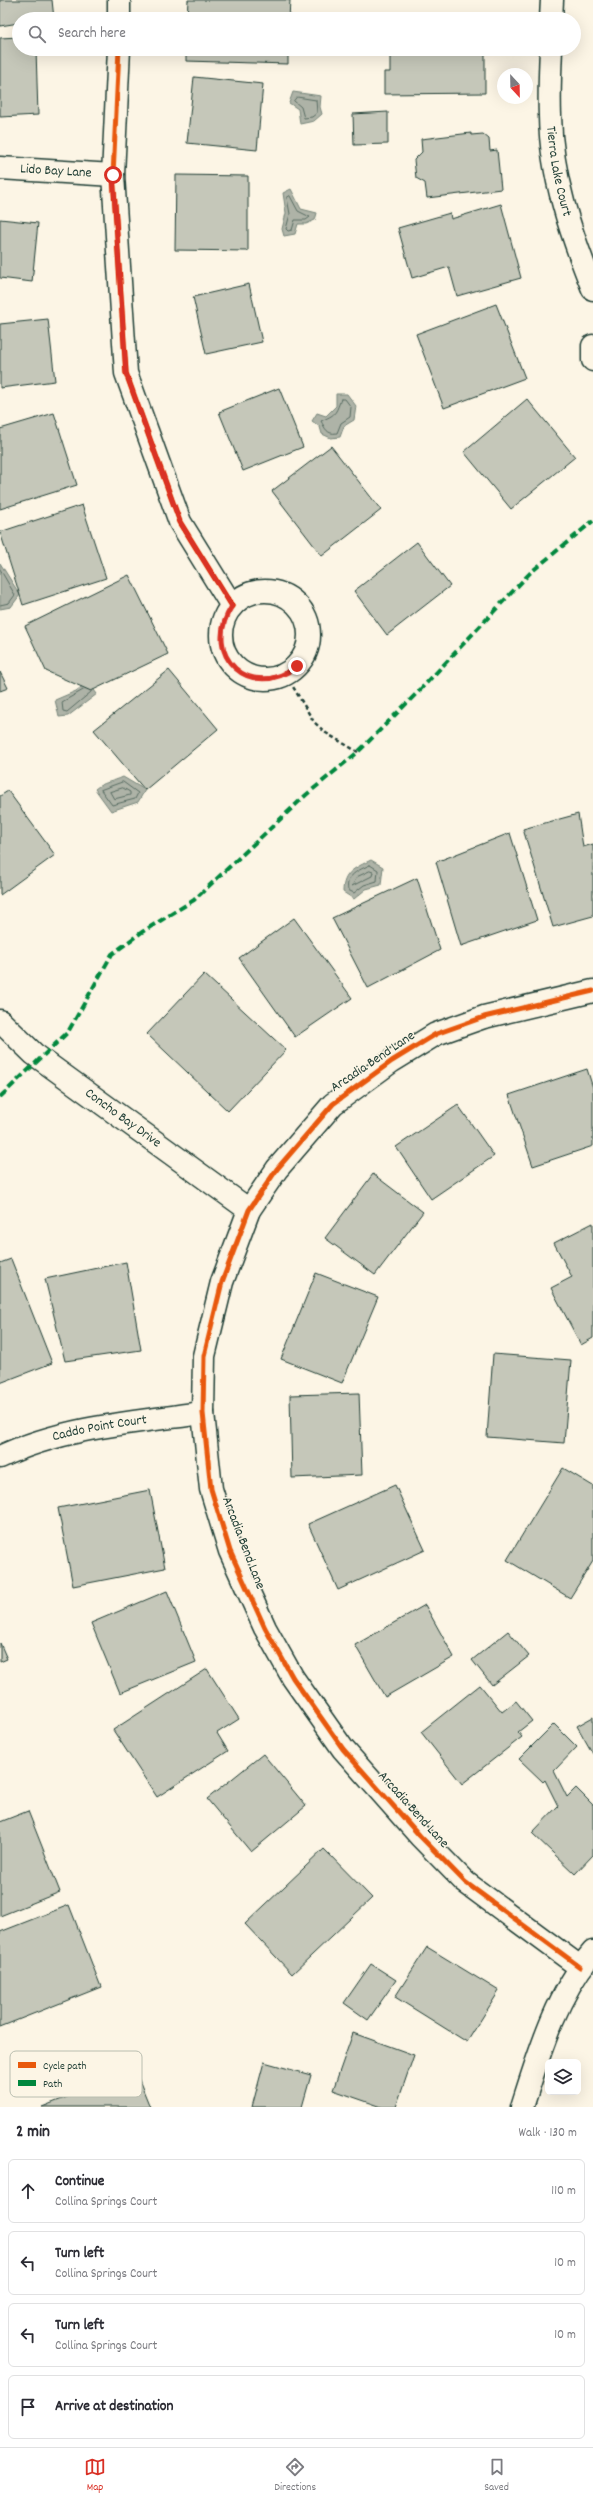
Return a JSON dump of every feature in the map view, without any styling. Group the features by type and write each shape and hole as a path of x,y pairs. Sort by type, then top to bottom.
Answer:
{"street":[{"path":"119,0 119,12"},
{"path":"551,12 552,0"},
{"path":"119,56 113,175 126,373 180,522 232,606"},
{"name":"Tierra Lake Court","path":"551,56 550,117 557,173 570,229 593,289"},
{"name":"Lido Bay Lane","path":"0,168 113,175"},
{"path":"593,346 593,360"},
{"path":"270,591 290,599 304,614 309,627 309,641 306,654 297,666 286,675 271,680 256,679 242,673 230,663 223,650 221,634 224,619 232,606 243,597 256,592 270,591"},
{"name":"Arcadia Bend Lane","path":"587,1959 460,1877 420,1836 343,1749 293,1678 265,1628 230,1551 211,1489 203,1413 204,1356 222,1282 249,1210 277,1169 333,1104 392,1061 436,1034 484,1017 593,991"},
{"name":"Concho Bay Drive","path":"0,1021 34,1054 249,1210"},
{"name":"Caddo Point Court","path":"0,1457 17,1449 93,1428 203,1413"},
{"path":"522,2107 544,2039 587,1959"}],"path":[{"path":"286,675 314,722 326,733 358,752"}],"water":[{"path":"293,92 321,96 320,107 322,114 314,121 300,124 298,109 289,103"},
{"path":"291,189 301,209 317,213 315,220 306,224 298,224 295,234 284,236 282,229 286,213 283,193"},
{"path":"336,394 347,394 356,406 354,420 344,426 340,437 331,438 322,434 320,427 312,421 317,413 326,416 336,406"},
{"path":"0,563 20,595 11,607 0,609"},
{"path":"88,682 97,694 68,716 59,717 55,700 76,691"},
{"path":"123,777 145,790 138,802 111,811 95,789 101,785"},
{"path":"371,860 383,867 381,885 366,889 354,899 343,892 345,880 355,868"}],"building":[{"path":"0,0 52,0 53,12 12,12 12,24 0,26"},
{"path":"188,0 290,0 289,12 187,12"},
{"path":"12,37 12,56 36,56 38,115 0,117 0,38"},
{"path":"186,56 288,56 288,64 186,61"},
{"path":"390,56 485,56 485,93 384,94 384,72 390,72"},
{"path":"194,77 263,84 257,150 187,143"},
{"path":"388,112 388,144 354,145 353,114"},
{"path":"471,133 471,135 483,134 489,139 490,151 497,150 501,189 427,198 425,183 416,178 414,160 422,152 421,139"},
{"path":"176,175 248,176 248,251 175,250"},
{"path":"501,204 521,278 457,296 449,267 412,278 398,228 450,213 451,219"},
{"path":"0,219 38,223 32,282 0,278"},
{"path":"249,284 262,342 206,354 193,297"},
{"path":"496,304 525,378 444,408 416,334"},
{"path":"48,319 55,381 0,388 0,324"},
{"path":"279,388 303,447 243,471 219,412"},
{"path":"527,399 575,457 511,509 464,452"},
{"path":"54,413 77,485 0,509 0,429"},
{"path":"331,446 381,510 322,556 272,491"},
{"path":"82,505 106,578 23,605 0,532"},
{"path":"417,542 450,586 387,635 354,591"},
{"path":"129,575 168,654 91,691 46,671 25,626"},
{"path":"169,670 218,729 145,790 94,730"},
{"path":"0,672 8,688 0,691"},
{"path":"8,791 55,855 0,895 0,796"},
{"path":"578,814 583,847 593,844 593,916 553,927 523,829"},
{"path":"510,833 537,920 461,946 436,862"},
{"path":"417,878 440,950 368,988 332,918"},
{"path":"294,918 352,998 295,1037 239,958"},
{"path":"204,974 286,1050 228,1111 147,1034"},
{"path":"587,1069 593,1088 593,1146 533,1166 509,1095"},
{"path":"458,1105 494,1156 431,1199 396,1147"},
{"path":"373,1174 423,1212 375,1275 325,1238"},
{"path":"593,1223 593,1338 581,1345 551,1288 572,1277 554,1243"},
{"path":"11,1259 52,1363 0,1383 0,1263"},
{"path":"126,1262 141,1350 65,1361 45,1279"},
{"path":"316,1273 378,1297 342,1383 281,1359"},
{"path":"493,1354 571,1360 564,1443 487,1437"},
{"path":"359,1393 362,1475 292,1478 290,1395"},
{"path":"563,1468 593,1486 593,1561 570,1598 507,1560"},
{"path":"395,1485 425,1550 338,1590 308,1524"},
{"path":"150,1490 165,1568 73,1586 58,1508"},
{"path":"167,1591 196,1662 120,1693 91,1623"},
{"path":"425,1605 454,1657 385,1697 355,1645"},
{"path":"508,1631 529,1656 492,1685 472,1660"},
{"path":"0,1643 7,1659 0,1662"},
{"path":"207,1669 239,1719 217,1733 228,1751 157,1797 113,1730"},
{"path":"480,1685 502,1712 516,1701 532,1721 518,1732 522,1737 462,1784 421,1732"},
{"path":"593,1717 593,1754 577,1726"},
{"path":"554,1724 577,1747 554,1771 567,1797 576,1788 593,1805 593,1855 575,1874 532,1833 558,1806 545,1780 543,1782 519,1759"},
{"path":"263,1754 306,1806 251,1852 207,1799"},
{"path":"28,1811 60,1892 0,1916 0,1822"},
{"path":"324,1849 372,1898 292,1974 245,1924"},
{"path":"69,1905 101,1987 0,2027 0,1932"},
{"path":"427,1947 499,1991 467,2042 395,1997"},
{"path":"371,1964 396,1980 368,2020 344,2003"},
{"path":"353,2033 414,2055 396,2107 382,2107 333,2090"},
{"path":"264,2062 311,2075 302,2107 252,2107"},
{"path":"142,2087 150,2107 42,2107 67,2097 142,2097"}],"marked path":[{"path":"0,1097 68,1032 112,954 142,932 194,900 306,795 358,752 418,692 530,573 593,521"}],"cycle path":[{"path":"119,56 113,175 126,373 180,522 232,606"},
{"path":"580,1967 465,1882 420,1836 343,1749 293,1678 265,1628 230,1551 211,1489 203,1413 204,1356 222,1282 249,1210 277,1169 333,1104 392,1061 436,1034 484,1017 593,991"}],"route":[{"path":"113,175 126,373 180,522 232,606 224,619 221,634 223,650 230,663 242,673 256,679 271,680 286,675 297,666"}]}
